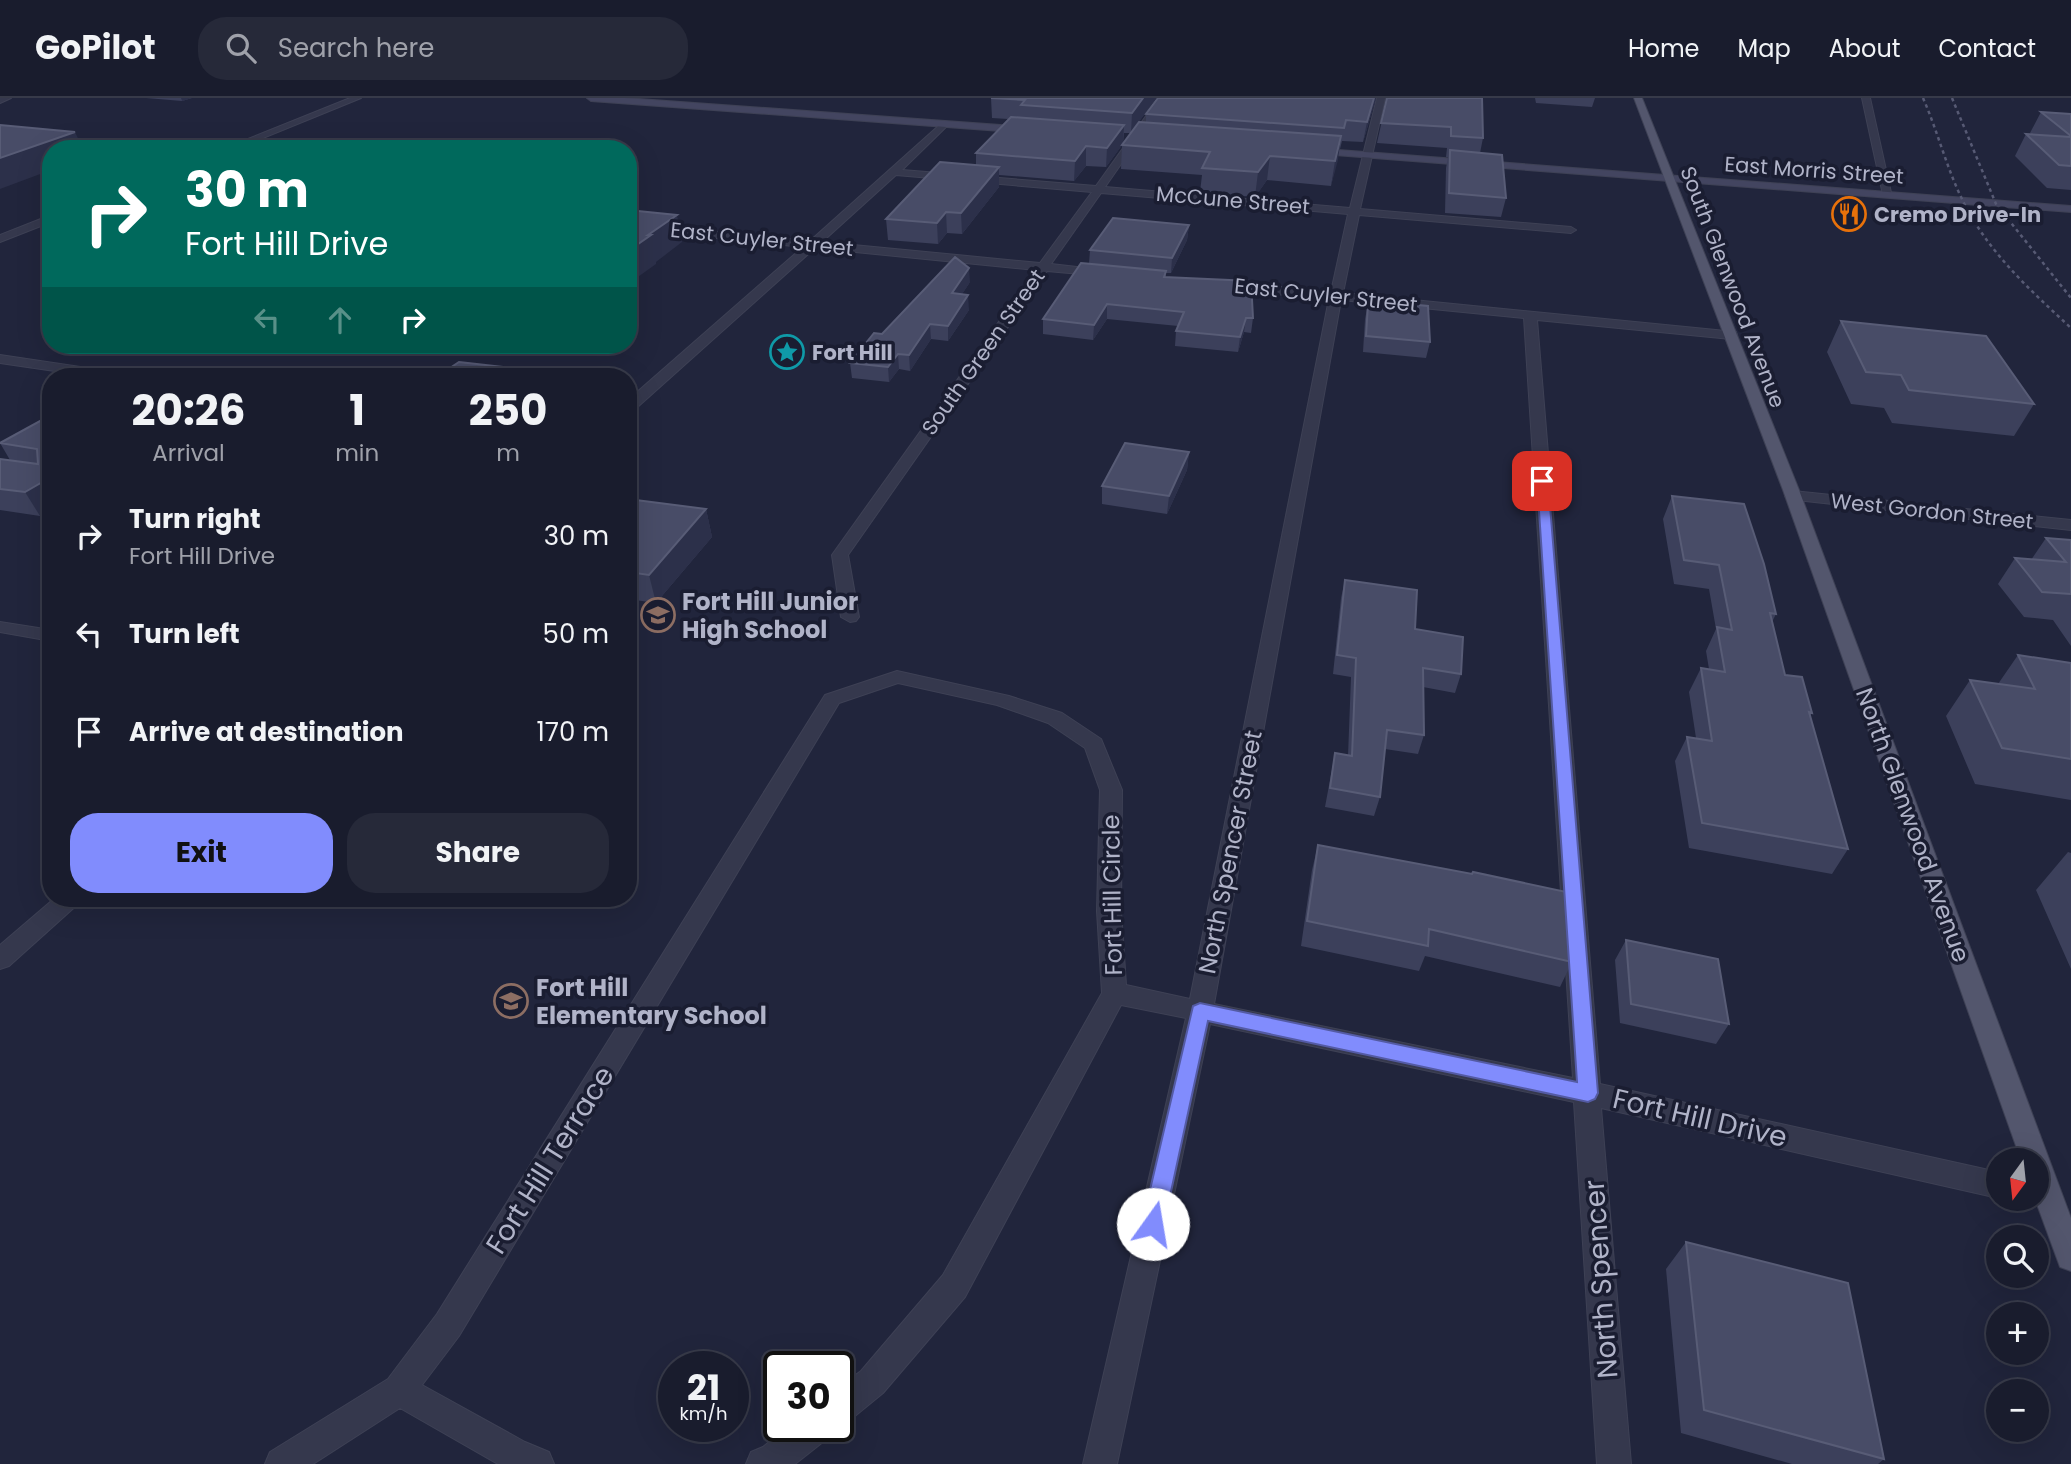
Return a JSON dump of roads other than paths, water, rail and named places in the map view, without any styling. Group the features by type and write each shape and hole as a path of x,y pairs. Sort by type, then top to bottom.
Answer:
{"main road":[{"path":"590,98 1039,131"},
{"name":"South Glenwood Avenue","path":"1638,98 1672,179 1792,493"},
{"name":"East Morris Street","path":"1298,150 2070,210"},
{"name":"North Glenwood Avenue","path":"1792,493 2031,1148"},
{"path":"2049,1208 2071,1257"}],"street":[{"path":"0,100 7,98"},
{"path":"250,140 357,98"},
{"name":"South Green Street","path":"850,617 840,555 1163,98"},
{"name":"North Spencer Street","path":"1100,1464 1200,1011 1336,296 1381,98"},
{"path":"1866,98 1888,195"},
{"path":"637,400 894,172 944,124"},
{"name":"McCune Street","path":"894,172 1571,230"},
{"path":"0,239 42,222"},
{"name":"East Cuyler Street","path":"637,227 1123,275"},
{"name":"East Cuyler Street","path":"1203,283 1731,335"},
{"name":"North Spencer","path":"1530,315 1614,1464"},
{"path":"0,359 60,368"},
{"name":"West Gordon Street","path":"1792,493 2071,525"},
{"path":"0,627 42,634"},
{"name":"Fort Hill Circle","path":"832,699 897,677 1002,701 1055,718 1094,744 1111,790 1109,911 1114,993 954,1286 872,1382 854,1396"},
{"name":"Fort Hill Terrace","path":"282,1464 399,1390 449,1325 832,699"},
{"path":"0,959 60,907"},
{"name":"Fort Hill Drive","path":"1114,993 1588,1093 1986,1182"},
{"path":"399,1390 513,1454 537,1464"},
{"path":"763,1464 775,1459 796,1442"}],"railway":[{"path":"1923,98 1953,177 1974,221 2011,270 2071,328"},
{"path":"1952,98 1996,204 2071,298"}],"place":[{"name":"Cremo Drive-In","path":"1849,214"},
{"name":"Fort Hill","path":"787,352"},
{"name":"Fort Hill Junior High School","path":"658,615"},
{"name":"Fort Hill Elementary School","path":"511,1001"}]}
